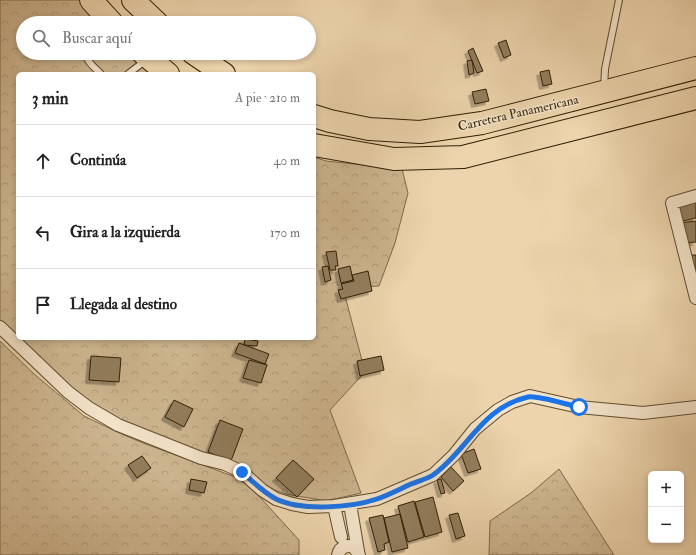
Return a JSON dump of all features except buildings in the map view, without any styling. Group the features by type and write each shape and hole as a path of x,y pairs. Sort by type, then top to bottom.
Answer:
{"highway":[{"path":"133,0 150,16"},
{"path":"150,60 165,72"},
{"path":"203,60 221,72"},
{"name":"Carretera Panamericana","path":"316,117 369,129 420,132 482,123 696,68"},
{"path":"316,145 394,159 463,157 696,98"}],"street":[{"path":"696,196 672,203 694,284 696,298"},
{"path":"0,328 68,392 90,408 118,425 201,458 225,464 242,472 262,490 276,499 308,507 334,506 377,499 433,475 454,455 475,430 498,410 512,402 530,396 579,407 643,413 696,407"},
{"path":"350,504 359,553"},
{"path":"334,506 341,545 354,547 359,553"}],"lane":[{"path":"604,92 605,69 618,0"},
{"path":"88,60 99,72"},
{"path":"130,72 141,60"}],"green space":[{"path":"0,0 85,0 100,16 16,16 16,60 142,60 157,72 16,72 16,339 0,325"},
{"path":"316,158 326,161 402,169 408,193 395,243 379,286 343,288 365,372 330,410 361,493 326,501 286,494 263,486 204,454 91,407 17,340 316,340"},
{"path":"0,341 34,374 84,416 143,443 238,478 258,495 299,540 299,555 0,555"},
{"path":"559,469 614,555 489,555 490,521 531,493"}],"route":[{"path":"242,472 262,490 276,499 292,504 308,507 334,506 377,499 433,475 454,455 475,430 498,410 512,402 530,396 579,407"}]}
